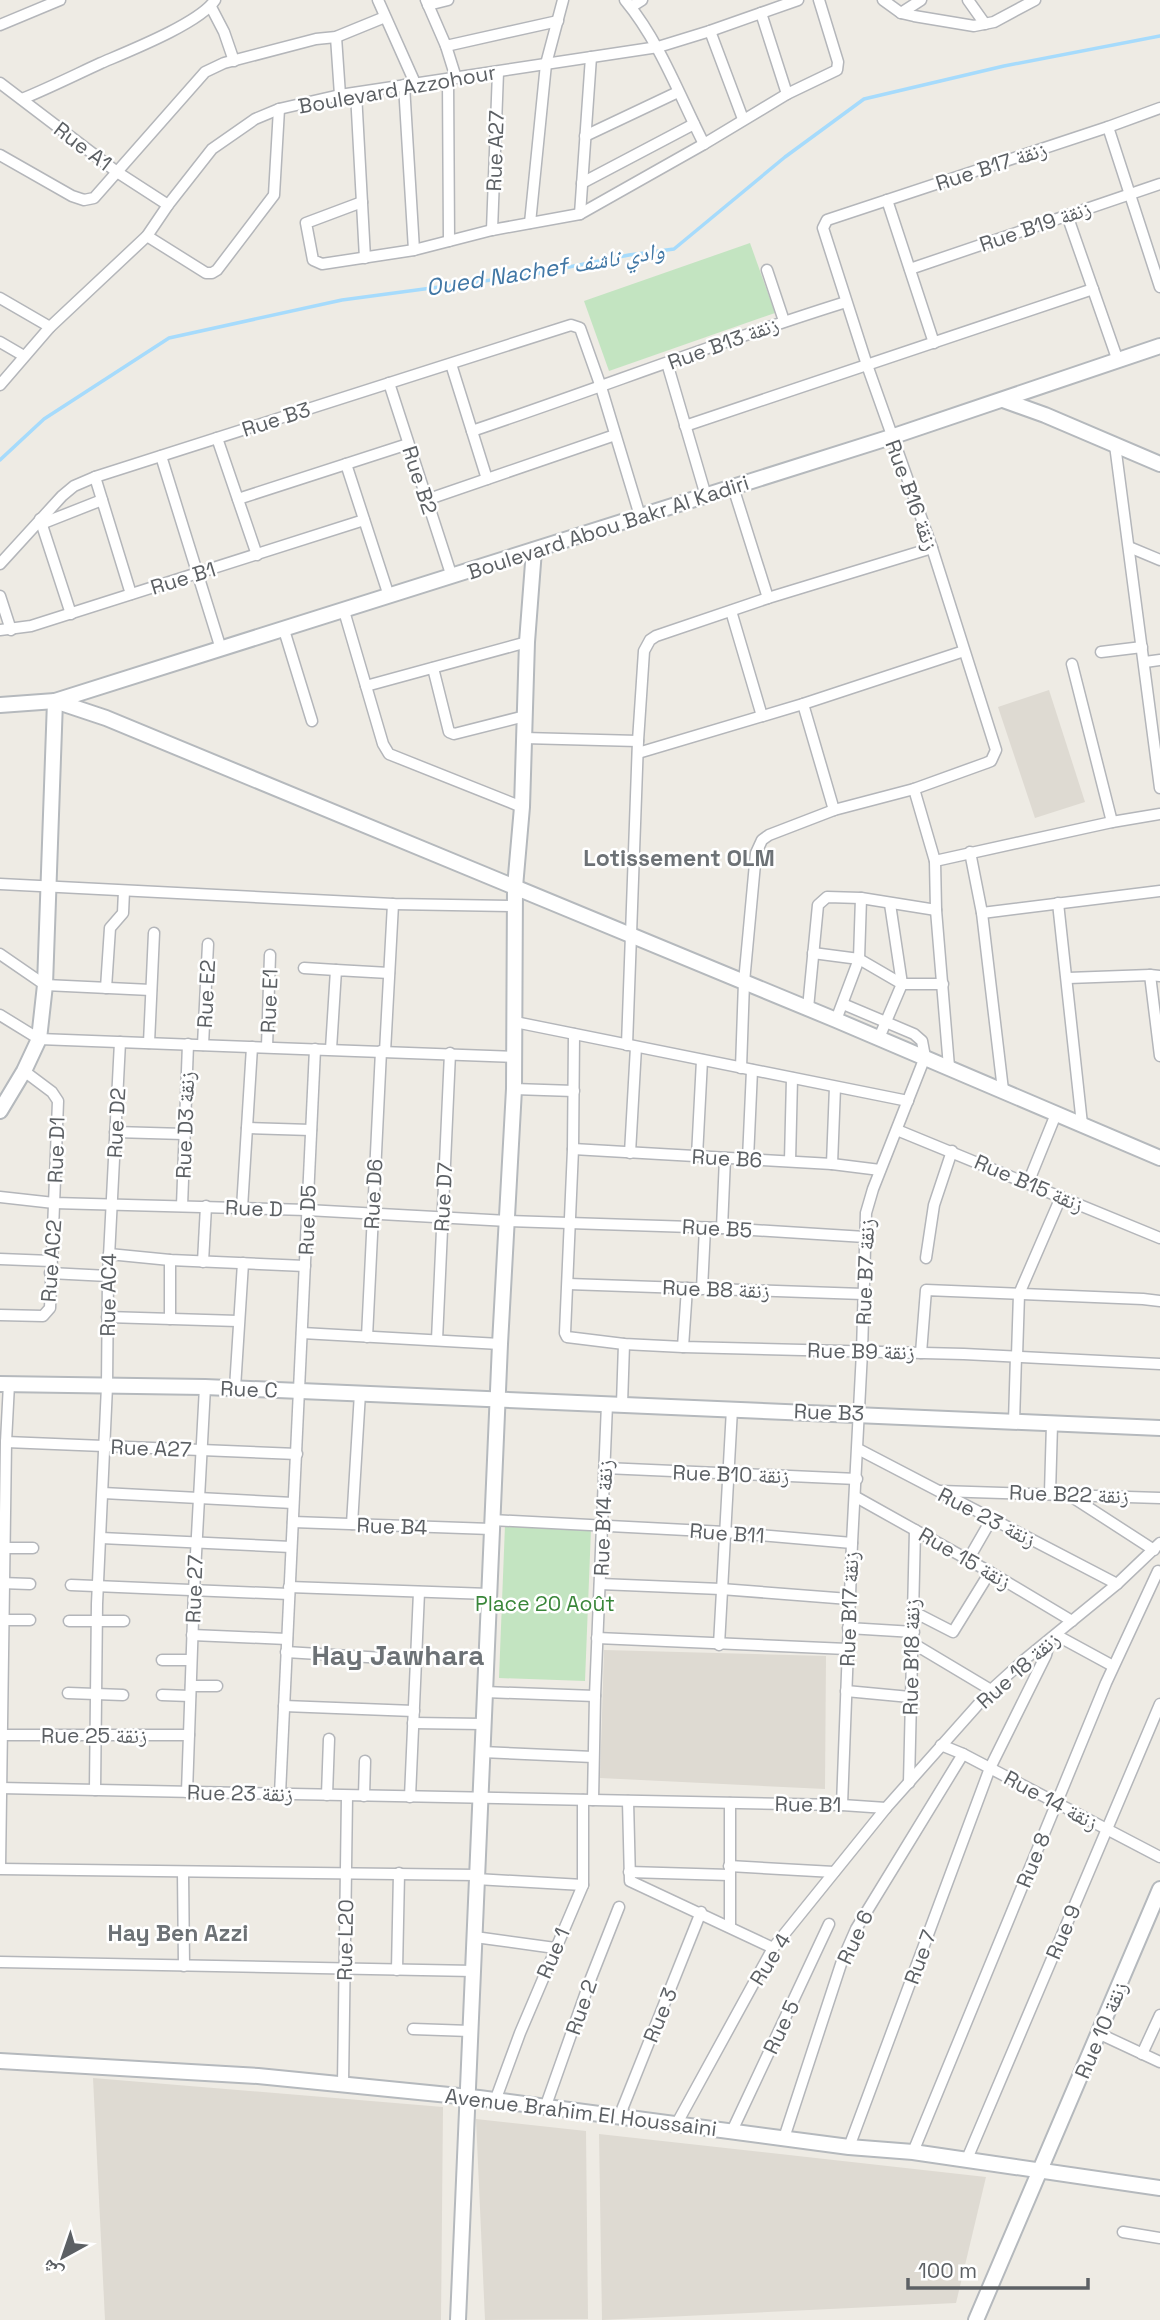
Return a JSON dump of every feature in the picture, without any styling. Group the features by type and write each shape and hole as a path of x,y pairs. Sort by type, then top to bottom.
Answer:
{"main road":[{"name":"Boulevard Abou Bakr Al Kadiri","path":"55,701 891,437 1160,346"},
{"path":"1003,400 1160,464"},
{"path":"458,2320 500,1344 508,1221 515,1022 515,887 522,807 527,642 534,550"},
{"path":"0,705 55,701 106,718 880,1038 1160,1158"},
{"path":"0,1111 39,1039 45,985 55,701"},
{"name":"Rue C","path":"4,1384 205,1387 498,1398"},
{"name":"Rue B3","path":"498,1398 1160,1428"},
{"name":"Rue 10 زنقة","path":"976,2320 1160,1889"},
{"name":"Avenue Brahim El Houssaini","path":"0,2061 179,2070 467,2097 849,2147 967,2159 1160,2188"}],"street":[{"path":"0,25 60,0"},
{"path":"378,0 410,84 415,250"},
{"path":"448,0 427,2 446,46 452,78 449,241"},
{"path":"530,223 546,64 563,0"},
{"path":"642,0 628,3 658,47 704,144"},
{"name":"Boulevard Azzohour","path":"0,385 50,327 147,236 212,149 255,119 279,109 356,93 658,47 799,0"},
{"path":"362,202 309,221 305,225 311,257 316,262 322,264 415,250 492,230 580,214 787,94 835,72 838,62 819,0"},
{"path":"901,13 921,0"},
{"path":"968,0 985,24"},
{"path":"884,1 901,13 964,26 985,24 1003,18 1035,0"},
{"path":"22,99 140,46 213,3 234,61"},
{"path":"761,13 787,94"},
{"path":"0,155 72,196 84,200 94,198 205,72 216,66 316,39 337,37 385,17"},
{"path":"446,46 558,21"},
{"path":"710,31 743,119"},
{"path":"337,37 340,96"},
{"path":"580,214 591,57"},
{"name":"Rue A27","path":"492,230 498,72"},
{"name":"Rue A1","path":"0,83 117,172 168,205"},
{"path":"585,136 678,92"},
{"path":"356,93 365,258"},
{"name":"Rue B17 زنقة","path":"824,224 827,219 1160,108"},
{"path":"147,236 206,272 217,270 274,195 279,109"},
{"path":"582,183 694,124"},
{"path":"1108,127 1160,288"},
{"name":"Rue B19 زنقة","path":"910,269 1160,184"},
{"path":"887,200 934,343"},
{"path":"1067,215 1118,361"},
{"name":"Rue B16 زنقة","path":"824,224 846,302 932,548 996,750 995,755 986,763 914,789"},
{"path":"767,270 784,321"},
{"path":"685,426 1093,289"},
{"path":"0,298 50,327"},
{"name":"Rue B13 زنقة","path":"472,431 784,321 846,302"},
{"name":"Rue B3","path":"0,564 74,486 95,477 571,325 580,328 601,387"},
{"path":"0,342 24,356"},
{"path":"667,363 706,496"},
{"path":"451,364 487,479"},
{"name":"Rue B2","path":"389,383 452,577"},
{"path":"601,387 640,516"},
{"path":"426,500 615,435"},
{"path":"217,438 257,555"},
{"path":"238,499 408,444"},
{"path":"1115,445 1157,739 1160,788"},
{"path":"161,456 221,649"},
{"path":"346,464 389,596"},
{"path":"95,477 131,594"},
{"path":"733,487 768,598"},
{"path":"71,614 41,522 102,500"},
{"name":"Rue B1","path":"0,630 11,630 71,614 364,520"},
{"path":"1129,547 1160,560"},
{"path":"630,1153 631,935 644,651 650,640 656,636 768,598 932,548"},
{"path":"0,597 11,630"},
{"path":"344,611 383,744 389,754 522,807"},
{"path":"731,611 762,716"},
{"path":"284,630 312,721"},
{"path":"366,686 527,642"},
{"path":"1101,652 1142,647"},
{"path":"638,753 803,704 964,651"},
{"path":"1144,662 1160,660"},
{"path":"1072,664 1112,822"},
{"path":"433,668 449,732 454,734 524,716"},
{"path":"803,704 834,810"},
{"path":"524,738 638,741"},
{"path":"741,1068 744,982 756,853 759,845 768,835 834,810 914,789 935,861 936,910 949,1067"},
{"path":"935,861 1160,814"},
{"path":"970,852 982,913 1003,1090"},
{"path":"0,884 393,904 515,906"},
{"path":"106,988 110,928 122,913 124,891"},
{"path":"982,913 1160,891"},
{"path":"808,1009 818,905 827,897 861,898 936,910"},
{"path":"836,1020 859,959 861,898"},
{"path":"1058,903 1082,1124"},
{"name":"Rue D6","path":"367,1337 372,1213 393,904"},
{"path":"880,1038 902,984 890,904"},
{"path":"149,1043 154,933"},
{"name":"Rue E2","path":"204,1045 208,944"},
{"path":"813,953 859,959 902,984 943,984"},
{"path":"0,954 45,985 151,990"},
{"name":"Rue E1","path":"267,1047 270,955"},
{"path":"304,968 336,975 389,973"},
{"path":"331,1049 336,975"},
{"path":"1068,978 1155,975 1160,1056"},
{"path":"843,1004 919,1038 924,1045 925,1057"},
{"path":"0,1016 39,1039 514,1057"},
{"path":"515,1022 908,1101"},
{"path":"568,1284 574,1034"},
{"name":"Rue D2","path":"111,1205 120,1042"},
{"name":"Rue D3 زنقة","path":"182,1206 188,1044"},
{"path":"242,1208 252,1047"},
{"name":"Rue D5","path":"280,1794 315,1049"},
{"name":"Rue D7","path":"437,1340 450,1054"},
{"name":"Rue B7 زنقة","path":"859,1413 868,1202 925,1057"},
{"path":"697,1156 702,1060"},
{"path":"748,1159 752,1070"},
{"name":"Rue D1","path":"24,1071 52,1092 58,1101 54,1203"},
{"path":"790,1161 792,1079"},
{"path":"832,1164 835,1087"},
{"path":"513,1088 574,1091"},
{"path":"1028,1183 1056,1114"},
{"path":"247,1128 311,1130"},
{"name":"Rue B15 زنقة","path":"897,1130 1160,1238"},
{"path":"115,1132 184,1134"},
{"name":"Rue B6","path":"573,1149 790,1161 880,1170"},
{"path":"926,1258 934,1205 952,1151"},
{"path":"722,1228 726,1158"},
{"name":"Rue D","path":"0,1197 54,1203 307,1210 508,1221"},
{"path":"1014,1422 1019,1294 1061,1197"},
{"name":"Rue AC2","path":"0,1315 43,1316 50,1308 54,1203"},
{"name":"Rue AC4","path":"95,1790 97,1621 111,1205"},
{"path":"204,1262 206,1206"},
{"name":"Rue B5","path":"508,1221 722,1228 865,1237"},
{"path":"702,1289 705,1228"},
{"path":"109,1254 170,1260 305,1266"},
{"path":"0,1259 51,1261"},
{"path":"170,1260 170,1319"},
{"path":"235,1388 243,1263"},
{"path":"50,1273 108,1276"},
{"name":"Rue B8 زنقة","path":"568,1284 863,1294"},
{"name":"Rue B9 زنقة","path":"568,1284 565,1333 569,1338 683,1347 1017,1356 1160,1364"},
{"path":"683,1347 687,1288"},
{"path":"921,1353 926,1290 1143,1298 1160,1301"},
{"path":"107,1317 238,1321"},
{"path":"302,1333 500,1344"},
{"name":"Rue B14 زنقة","path":"588,1800 593,1757 605,1468 624,1344"},
{"path":"4,1384 6,1442 2,1548 0,1868 399,1873 583,1885"},
{"name":"Rue 27","path":"187,1792 205,1387"},
{"path":"352,1524 360,1393"},
{"path":"719,1645 732,1409"},
{"name":"Rue B17 زنقة","path":"842,1805 859,1413"},
{"path":"1050,1493 1052,1424"},
{"name":"Rue A27","path":"6,1442 297,1454"},
{"name":"Rue 23 زنقة","path":"858,1450 1117,1584"},
{"name":"Rue B10 زنقة","path":"605,1468 857,1479"},
{"name":"Rue B22 زنقة","path":"936,1491 1160,1497"},
{"path":"103,1493 293,1503"},
{"path":"1067,1493 1157,1546"},
{"name":"Rue 15 زنقة","path":"856,1497 1072,1621"},
{"path":"968,1560 991,1520"},
{"name":"Rue B4","path":"293,1522 602,1527"},
{"name":"Rue B11","path":"602,1527 725,1532 852,1544"},
{"name":"Rue B18 زنقة","path":"909,1784 915,1530"},
{"path":"101,1538 291,1547"},
{"name":"Rue 18 زنقة","path":"887,1808 991,1690 1117,1584 1157,1546"},
{"path":"2,1548 33,1548"},
{"path":"1142,1562 1159,1571"},
{"name":"Rue 8","path":"913,2152 1113,1667 1159,1571"},
{"path":"912,1611 953,1632 990,1572"},
{"path":"2,1583 30,1584"},
{"path":"600,1584 721,1589 849,1599"},
{"path":"71,1585 194,1591 489,1594"},
{"path":"410,1797 419,1592"},
{"path":"2,1620 30,1620"},
{"path":"69,1621 124,1621"},
{"path":"848,1628 914,1632"},
{"path":"192,1635 287,1639"},
{"path":"1053,1637 1113,1667"},
{"name":"Rue 7","path":"849,2147 990,1768 1053,1637"},
{"path":"597,1638 847,1650"},
{"path":"914,1644 991,1690"},
{"path":"286,1652 416,1660"},
{"path":"162,1660 191,1660"},
{"path":"162,1695 217,1686"},
{"path":"846,1691 910,1697"},
{"path":"485,1692 595,1696"},
{"path":"68,1693 123,1695"},
{"name":"Rue 9","path":"967,2159 1160,1704"},
{"path":"284,1706 414,1711"},
{"path":"413,1723 483,1724"},
{"name":"Rue 25 زنقة","path":"1,1735 189,1735"},
{"path":"327,1795 329,1739"},
{"name":"Rue 14 زنقة","path":"941,1745 1160,1857"},
{"path":"482,1752 593,1757"},
{"name":"Rue 6","path":"784,2138 842,1961 856,1929 881,1884 963,1754"},
{"path":"364,1796 365,1761"},
{"name":"Rue 23 زنقة","path":"1,1788 480,1797"},
{"name":"Rue L20","path":"343,2084 347,1796"},
{"name":"Rue B1","path":"480,1797 887,1808"},
{"name":"Rue 1","path":"495,2101 520,2033 583,1885 588,1800"},
{"path":"628,1801 630,1876"},
{"path":"730,1802 730,1927"},
{"name":"Rue 4","path":"676,2124 773,1948 887,1808"},
{"path":"630,1876 729,1871 834,1872"},
{"path":"183,1872 184,1966"},
{"path":"397,1970 399,1873"},
{"path":"630,1876 773,1948"},
{"name":"Rue 2","path":"545,2108 619,1907"},
{"name":"Rue 3","path":"619,2118 701,1912"},
{"name":"Rue 5","path":"732,2131 829,1924"},
{"path":"475,1937 555,1948"},
{"path":"0,1962 474,1971"},
{"path":"1142,2054 1160,2015"},
{"path":"413,2029 470,2031"},
{"path":"1100,2034 1160,2062"},
{"path":"1123,2232 1160,2238"}],"shaded area":[{"path":"1049,690 1085,802 1035,818 998,707"},
{"path":"604,1650 826,1656 825,1789 600,1778"},
{"path":"93,2078 443,2107 441,2320 105,2320"},
{"path":"476,2119 586,2131 588,2319 485,2320"},
{"path":"599,2134 986,2177 956,2303 602,2320"}],"green space":[{"path":"750,243 775,313 609,371 584,301"},
{"name":"Place 20 Août","path":"505,1525 591,1529 585,1681 499,1678"}],"waterway":[{"name":"Oued Nachef وادي ناشف","path":"0,460 44,419 169,338 342,300 529,275 674,249 785,157 864,99 1004,66 1160,36"}],"district":[{"name":"Lotissement OLM","path":"679,858"},
{"name":"Hay Jawhara","path":"398,1655"},
{"name":"Hay Ben Azzi","path":"178,1933"}]}
